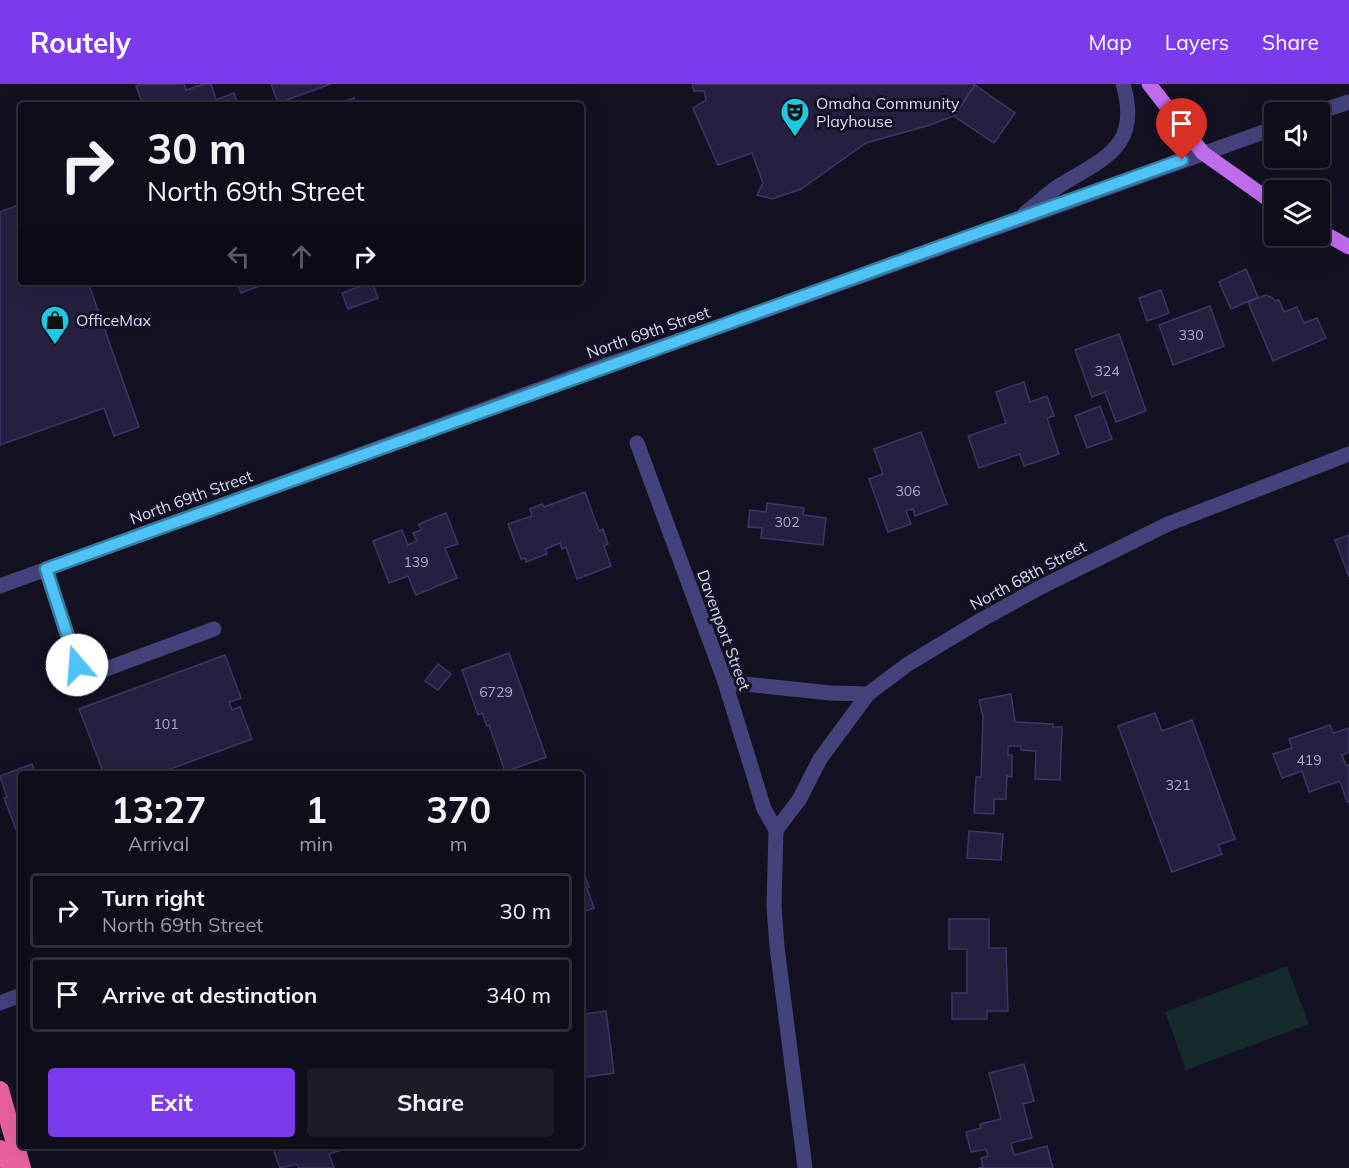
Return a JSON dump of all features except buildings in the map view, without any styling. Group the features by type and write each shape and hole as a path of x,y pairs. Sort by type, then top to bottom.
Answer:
{"highway":[{"path":"0,1090 22,1168"},
{"path":"0,1149 11,1168"}],"main road":[{"path":"1149,84 1203,153 1264,196"},
{"path":"1330,237 1349,247"}],"street":[{"path":"1015,221 1059,186 1099,163 1118,147 1126,128 1128,100 1123,84"},
{"path":"1330,108 1349,102"},
{"name":"North 69th Street","path":"0,586 595,369 1264,132"},
{"name":"Davenport Street","path":"637,443 724,682 764,809 776,830 774,906 777,947 805,1168"},
{"name":"North 68th Street","path":"868,694 908,664 1039,588 1168,524 1349,454"},
{"path":"46,569 77,665 98,672 214,629"},
{"path":"724,682 831,693 868,694"},
{"path":"776,830 799,800 820,759 868,694"},
{"path":"0,1003 18,996"}],"green space":[{"path":"1287,966 1309,1024 1186,1070 1165,1012"}],"place":[{"name":"Omaha Community Playhouse","path":"795,138"},
{"name":"OfficeMax","path":"55,346"}],"route":[{"path":"77,665 46,569 606,365 716,328 1182,160"}]}
